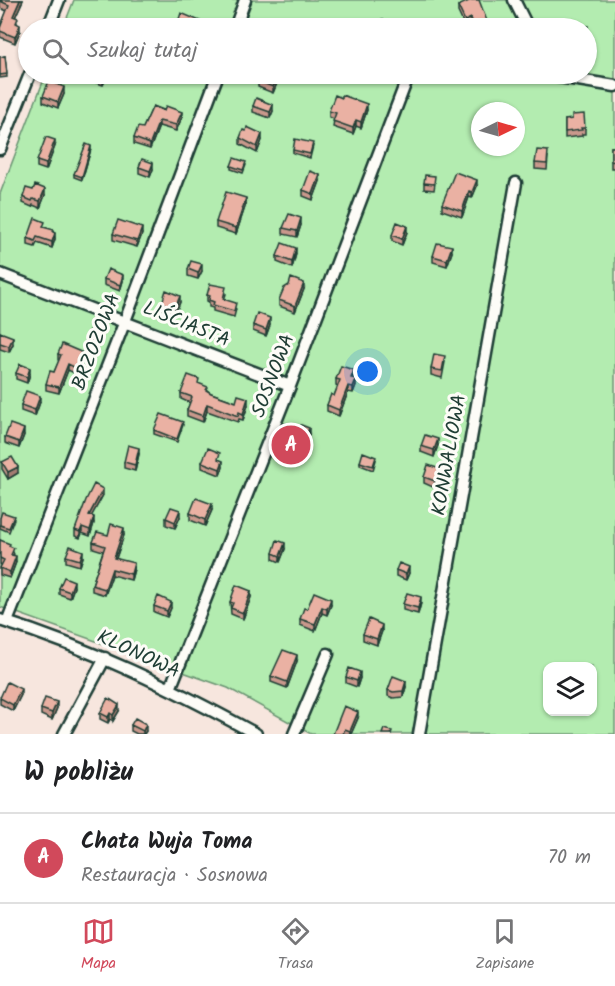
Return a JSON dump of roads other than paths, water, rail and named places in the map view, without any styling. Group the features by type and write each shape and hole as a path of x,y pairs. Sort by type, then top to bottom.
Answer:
{"street":[{"path":"52,18 59,0"},
{"path":"239,18 245,0"},
{"path":"514,0 523,18"},
{"path":"597,83 615,86"},
{"path":"0,149 26,84"},
{"name":"BRZOZOWA","path":"4,621 125,321 214,84"},
{"name":"SOSNOWA","path":"170,689 290,386 405,84"},
{"name":"KONWALIOWA","path":"419,734 516,183"},
{"name":"LIŚCIASTA","path":"0,274 290,386"},
{"name":"KLONOWA","path":"4,621 105,658 256,734"},
{"path":"294,734 328,654"},
{"path":"64,734 105,658"}],"place":[{"name":"Chata Wuja Toma","path":"291,445"}]}
